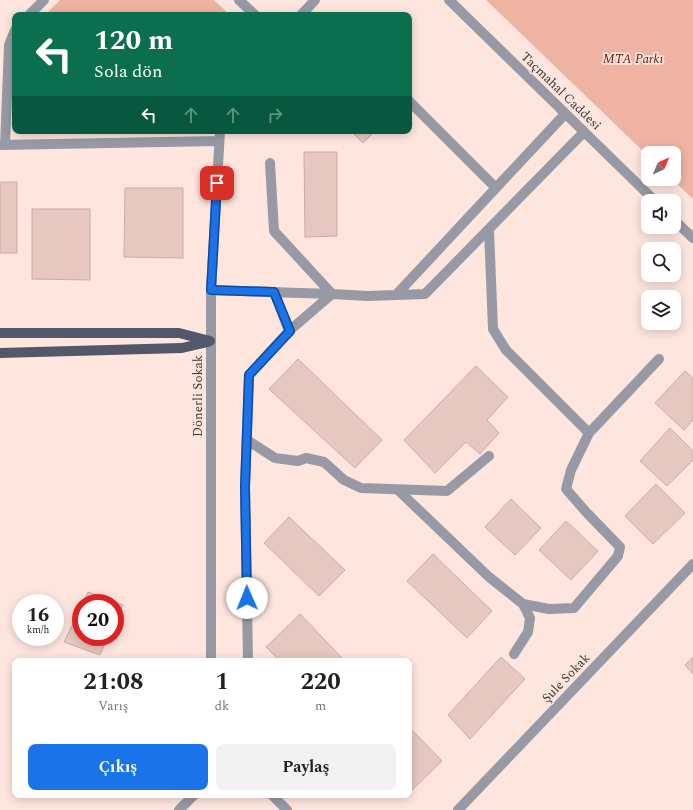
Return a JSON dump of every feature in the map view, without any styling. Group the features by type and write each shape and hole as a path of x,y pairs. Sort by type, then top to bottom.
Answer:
{"main road":[{"path":"0,333 179,333 210,341"},
{"path":"0,352 182,348 210,341"}],"street":[{"path":"32,12 44,0"},
{"path":"239,0 253,12"},
{"path":"304,12 315,0"},
{"name":"Taçmahal Caddesi","path":"449,0 648,194"},
{"path":"12,38 9,46 3,145 220,142"},
{"path":"412,104 496,188"},
{"path":"396,295 566,114"},
{"path":"211,290 368,296 425,294 584,132"},
{"name":"Dönerli Sokak","path":"211,658 210,341 211,290 220,134"},
{"path":"270,163 274,231 332,294"},
{"path":"681,227 693,238"},
{"path":"489,230 493,329 506,350 589,433"},
{"path":"274,292 290,331"},
{"path":"248,658 245,487 249,375 290,331 332,294"},
{"path":"398,490 489,577 524,604 549,609 574,608 618,556 620,547 566,489 571,470 589,433 659,359"},
{"path":"247,440 275,458 298,461 306,458 324,462 344,480 361,488 447,491 489,456"},
{"name":"Şule Sokak","path":"458,810 693,564"},
{"path":"514,654 528,632 530,618 524,604"},
{"path":"179,810 191,798"},
{"path":"275,798 287,810"}],"green space":[{"path":"60,0 214,0 227,12 48,12"},
{"name":"MTA Parkı","path":"486,0 693,0 693,199 679,186 681,186 681,146 641,146 641,149"}],"building":[{"path":"354,134 372,134 363,143"},
{"path":"304,152 337,152 337,236 305,237"},
{"path":"0,182 17,182 17,253 0,253"},
{"path":"125,188 183,188 183,258 124,257"},
{"path":"32,209 90,209 90,280 32,279"},
{"path":"298,359 382,440 355,468 269,389"},
{"path":"476,366 508,397 487,420 499,433 480,454 466,442 435,473 404,440"},
{"path":"685,371 693,378 693,420 684,430 655,403"},
{"path":"670,428 693,451 693,460 667,486 640,461"},
{"path":"656,484 685,513 653,544 625,516"},
{"path":"511,499 541,528 515,555 485,527"},
{"path":"289,517 345,570 319,596 264,543"},
{"path":"566,521 598,551 571,580 539,550"},
{"path":"433,554 492,611 467,638 407,581"},
{"path":"300,614 342,658 277,658 266,647"},
{"path":"72,626 72,645 64,642"},
{"path":"75,646 104,646 100,655"},
{"path":"501,657 525,679 470,739 448,715"},
{"path":"693,657 693,674 685,665"},
{"path":"412,730 442,761 412,790"}],"route":[{"path":"217,183 211,290 274,292 290,331 249,375 245,487 247,598"}]}
